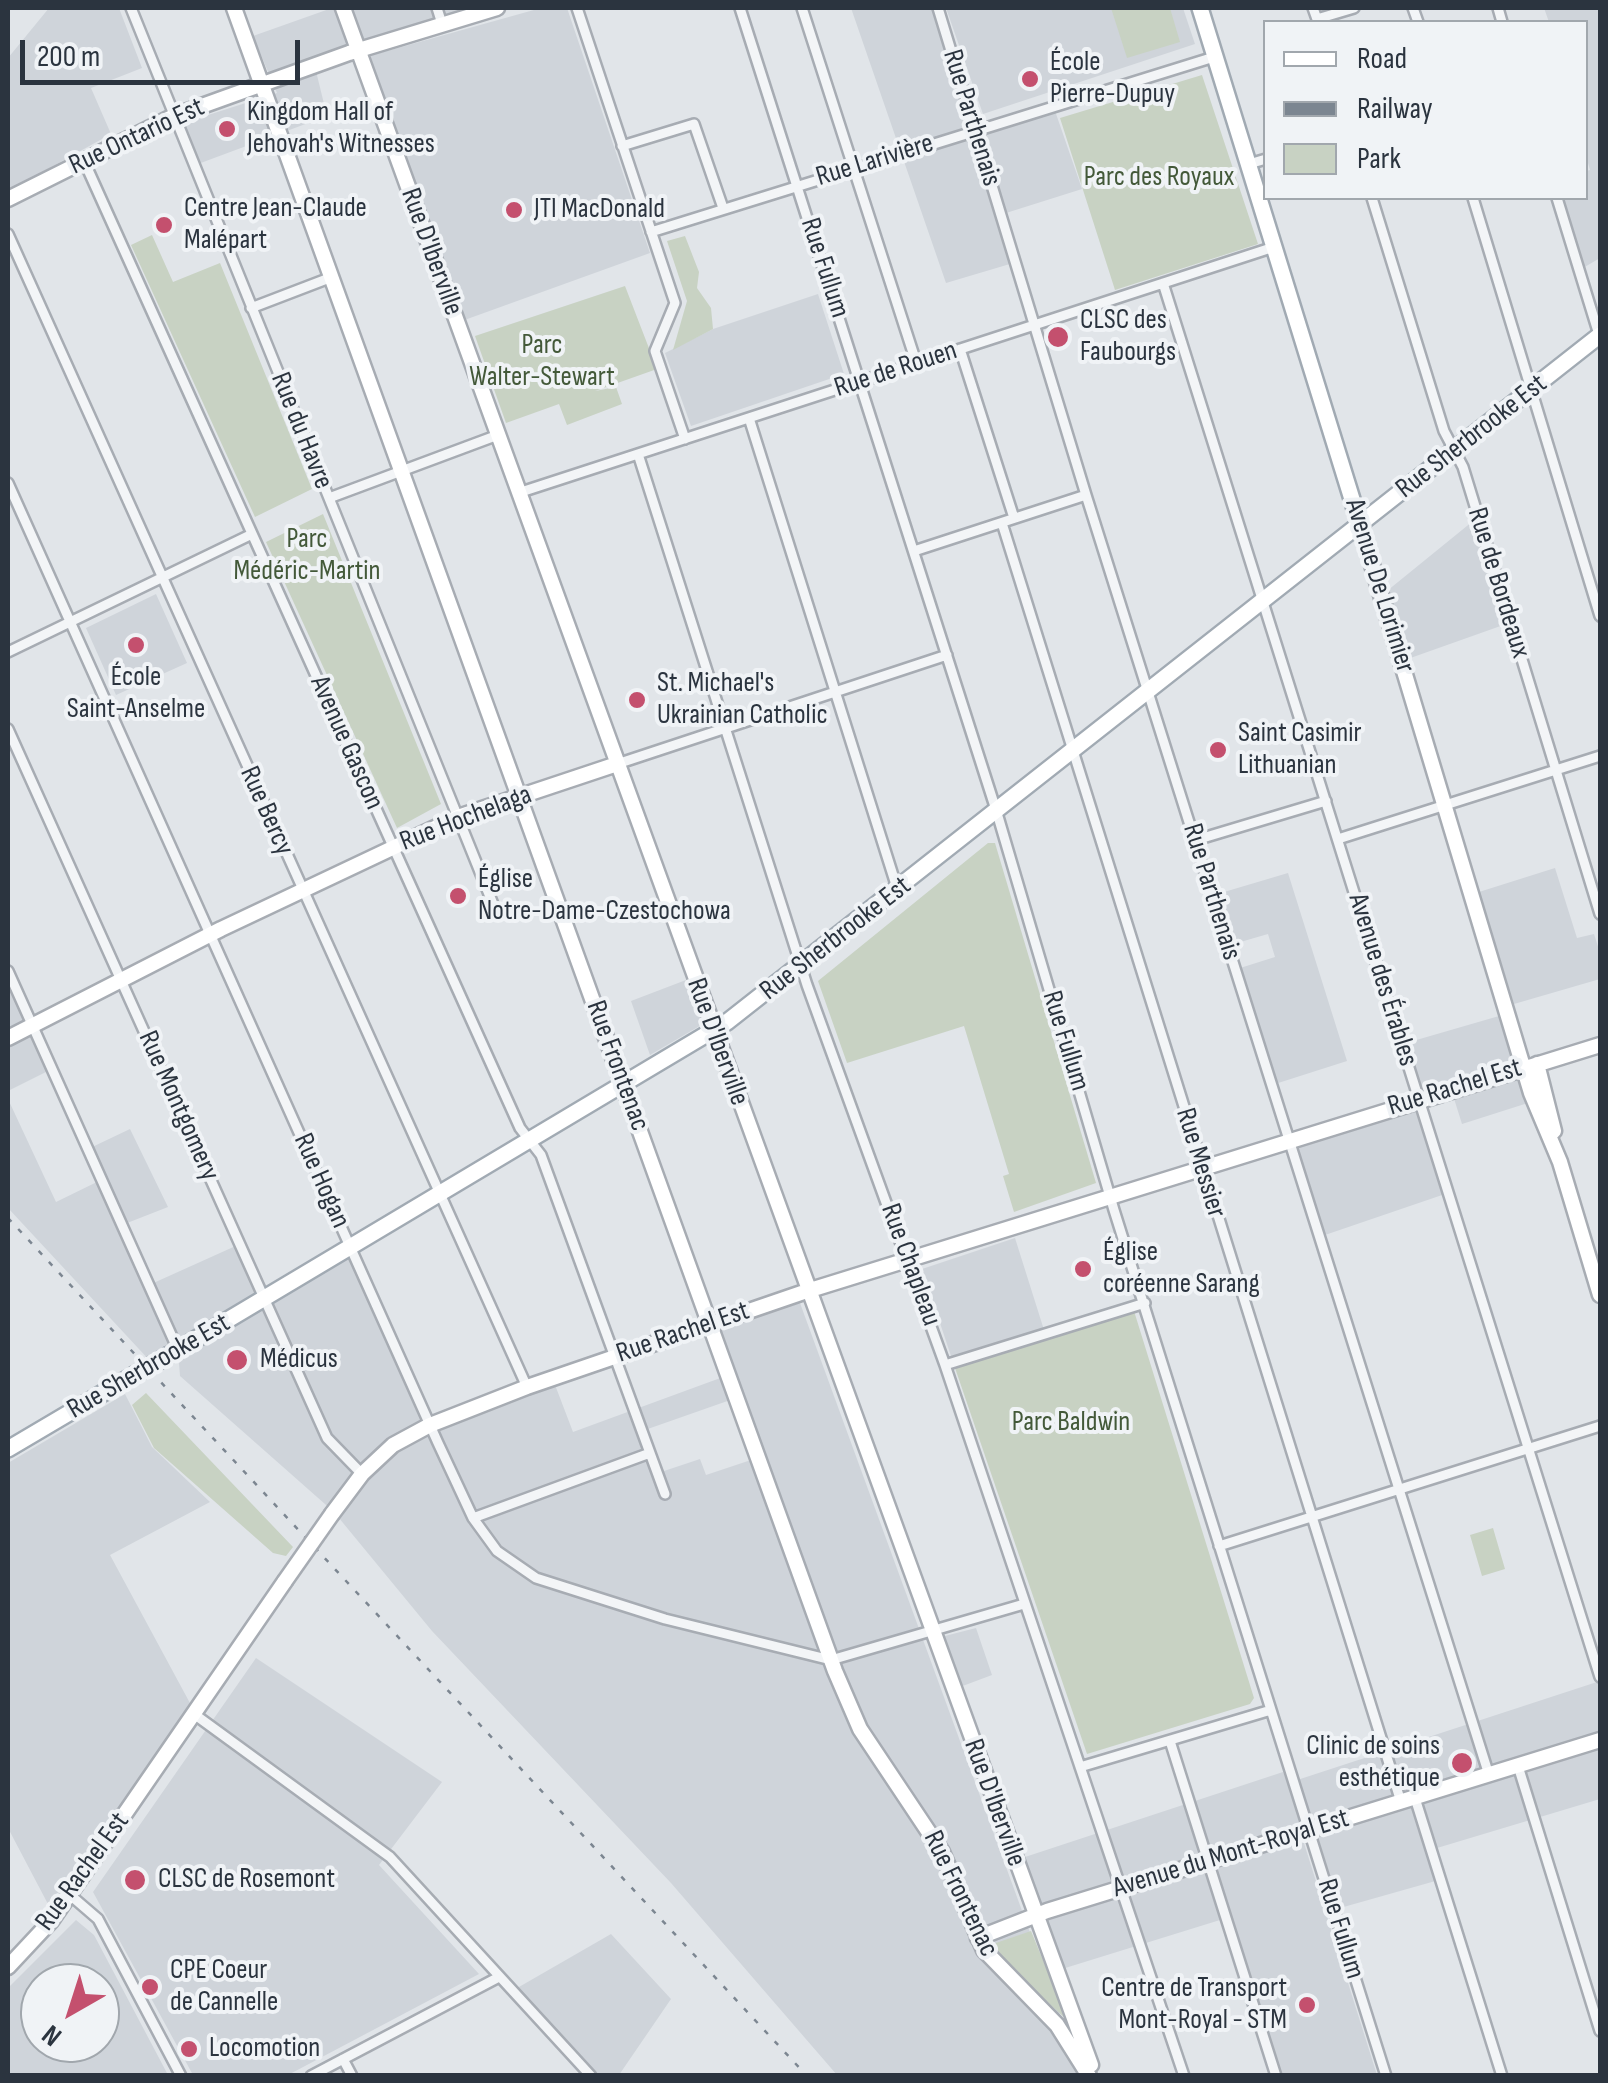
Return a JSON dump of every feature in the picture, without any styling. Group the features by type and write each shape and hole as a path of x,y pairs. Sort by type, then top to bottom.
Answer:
{"main road":[{"name":"Rue Frontenac","path":"234,8 831,1660 860,1729 942,1852 978,1938 998,1968 1068,2039 1091,2076"},
{"name":"Rue D'Iberville","path":"343,8 1091,2076"},
{"name":"Rue Ontario Est","path":"8,198 174,116 358,50 497,8"},
{"name":"Avenue De Lorimier","path":"1200,8 1600,1294"},
{"name":"Rue Sherbrooke Est","path":"8,1449 265,1301 713,1031 898,891 1600,336"},
{"name":"Rue Hochelaga","path":"8,1038 211,934 458,818 617,764"},
{"name":"Rue Rachel Est","path":"8,1967 44,1930 332,1514 362,1474 393,1445 430,1425 527,1387 806,1291 1600,1045"},
{"name":"Avenue du Mont-Royal Est","path":"978,1938 1035,1915 1600,1740"}],"street":[{"name":"Rue du Havre","path":"130,8 496,908"},
{"path":"437,8 442,24"},
{"path":"577,8 674,303 655,348 685,439"},
{"name":"Rue Fullum","path":"740,8 997,813 1219,1546 1386,2076"},
{"path":"802,8 916,362"},
{"name":"Rue Parthenais","path":"938,8 1086,496 1402,1488 1489,1774"},
{"path":"1320,20 1354,8"},
{"name":"Rue Larivière","path":"651,232 1214,57"},
{"path":"622,146 694,124 723,208"},
{"path":"1248,164 1263,160"},
{"name":"Avenue Gascon","path":"84,161 393,848 530,1140 542,1158 665,1494"},
{"name":"Rue de Bordeaux","path":"1373,200 1600,914"},
{"path":"1474,200 1600,616"},
{"path":"1559,200 1600,336"},
{"name":"Rue Bercy","path":"8,234 527,1387"},
{"name":"Rue de Rouen","path":"518,492 1274,247"},
{"path":"251,308 332,277"},
{"name":"Avenue des Érables","path":"1164,283 1600,1677"},
{"path":"960,349 1014,518"},
{"path":"749,418 898,891"},
{"path":"329,498 498,435"},
{"name":"Rue Chapleau","path":"638,454 802,966 945,1365 1184,2076"},
{"name":"Rue Hogan","path":"8,483 430,1425 473,1518 496,1552 536,1578 665,1619 831,1660"},
{"path":"914,552 1086,496"},
{"name":"Rue Messier","path":"1002,523 1312,1517 1502,2076"},
{"path":"8,652 250,535"},
{"name":"Rue Hochelaga","path":"617,764 947,656"},
{"name":"Rue Montgomery","path":"8,728 326,1438 362,1474"},
{"path":"1338,839 1600,756"},
{"path":"1196,840 1326,800"},
{"path":"8,972 174,1353"},
{"path":"945,1365 1145,1303"},
{"path":"1219,1546 1600,1426"},
{"path":"473,1518 650,1453"},
{"path":"831,1660 1024,1604"},
{"path":"1080,1768 1270,1710"},
{"path":"194,1714 368,1838 591,2076"},
{"path":"1170,1742 1276,2076"},
{"path":"1518,1766 1600,2031"},
{"path":"69,1894 98,1919 181,2076"},
{"path":"311,2076 499,1977"},
{"path":"343,2058 352,2076"}],"shaded area":[{"path":"49,8 119,8 142,68 91,88 111,134 8,191 8,58"},
{"path":"332,8 489,8 314,63 327,116 198,164 183,123 277,93 253,36"},
{"name":"JTI MacDonald","path":"541,8 567,8 650,253 459,322 369,56"},
{"path":"851,8 933,8 973,134 1054,108 1082,189 1006,213 1020,261 946,283"},
{"name":"École Pierre-Dupuy","path":"946,8 1183,8 1195,44 983,114"},
{"path":"1544,8 1600,8 1600,258 1583,268 1562,200 1588,200 1588,20 1548,20"},
{"path":"818,294 844,374 691,426 665,353 713,329"},
{"path":"1478,517 1509,623 1402,661 1382,595"},
{"name":"École Saint-Anselme","path":"156,594 187,663 116,695 86,628"},
{"path":"1555,868 1577,938 1594,934 1600,953 1600,979 1514,1004 1479,892"},
{"path":"1288,873 1347,1061 1275,1084 1237,969 1275,957 1268,934 1230,945 1214,895"},
{"path":"8,976 48,1071 8,1091"},
{"path":"686,980 703,1024 650,1055 631,1001"},
{"path":"1506,1014 1531,1102 1462,1124 1451,1089 1422,1096 1406,1043"},
{"path":"1419,1098 1448,1193 1325,1235 1290,1139"},
{"path":"8,1099 56,1202 101,1180 88,1149 130,1129 168,1207 122,1225 174,1349 151,1362 8,1208"},
{"path":"1015,1238 1044,1330 952,1359 922,1269"},
{"path":"240,1244 264,1300 351,1250 430,1424 552,1377 573,1432 734,1373 718,1329 800,1303 1082,2075 837,2075 671,1883 432,1631 334,1512 180,1376 178,1350 149,1285","holes":["736,1398 757,1458 706,1475 700,1459 658,1473 642,1431"]},
{"path":"125,1394 152,1447 210,1502 110,1555 191,1705 49,1906 8,1828 8,1463"},
{"path":"976,1628 992,1675 960,1687 941,1637"},
{"path":"256,1658 442,1782 379,1865 479,1974 288,2075 193,2075 93,1892"},
{"path":"1600,1681 1600,1799 1437,1848 1446,1878 1340,1908 1313,1822 1200,1856 1220,1920 1062,1969 1022,1858 1283,1772 1288,1783"},
{"path":"1303,1840 1377,2075 1282,2075 1216,1867"},
{"path":"76,1920 94,1935 109,1963 33,1963"},
{"path":"611,1934 671,1999 619,2075 591,2075 512,1991"},
{"path":"20,1976 20,2063 120,2063 120,1984 168,2075 8,2075 8,1988"}],"green space":[{"path":"1111,8 1170,8 1180,42 1127,58"},
{"name":"Parc des Royaux","path":"1202,75 1258,244 1115,290 1060,118"},
{"name":"Parc Médéric-Martin","path":"152,235 173,282 220,263 312,489 255,517 131,245"},
{"path":"685,236 699,272 697,288 711,308 713,329 673,350 687,301 667,241"},
{"name":"Parc Walter-Stewart","path":"625,286 657,369 595,391 616,387 622,404 567,425 559,404 506,423 475,336"},
{"name":"Parc Médéric-Martin","path":"323,514 441,804 397,828 266,542"},
{"path":"988,843 995,843 1096,1183 1014,1212 1003,1176 1009,1174 964,1026 847,1063 818,981"},
{"name":"Parc Baldwin","path":"1134,1311 1254,1698 1250,1704 1087,1754 954,1365"},
{"path":"146,1393 293,1547 286,1556 273,1553 154,1448 132,1405"},
{"path":"1493,1528 1505,1569 1482,1576 1470,1535"},
{"path":"1031,1931 1068,2021 1015,1972 993,1944"}],"railway":[{"path":"8,1218 807,2076"}],"place":[{"name":"École Pierre-Dupuy","path":"1030,79"},
{"name":"Kingdom Hall of Jehovah's Witnesses","path":"227,129"},
{"name":"JTI MacDonald","path":"514,210"},
{"name":"Centre Jean-Claude Malépart","path":"164,225"},
{"name":"CLSC des Faubourgs","path":"1058,337"},
{"name":"École Saint-Anselme","path":"136,645"},
{"name":"St. Michael's Ukrainian Catholic","path":"637,700"},
{"name":"Saint Casimir Lithuanian","path":"1218,750"},
{"name":"Église Notre-Dame-Czestochowa","path":"458,896"},
{"name":"Église coréenne Sarang","path":"1083,1269"},
{"name":"Médicus","path":"237,1360"},
{"name":"Clinic de soins esthétique","path":"1462,1763"},
{"name":"CLSC de Rosemont","path":"135,1880"},
{"name":"CPE Coeur de Cannelle","path":"150,1987"},
{"name":"Centre de Transport Mont-Royal - STM","path":"1307,2005"},
{"name":"Locomotion","path":"189,2049"}]}
